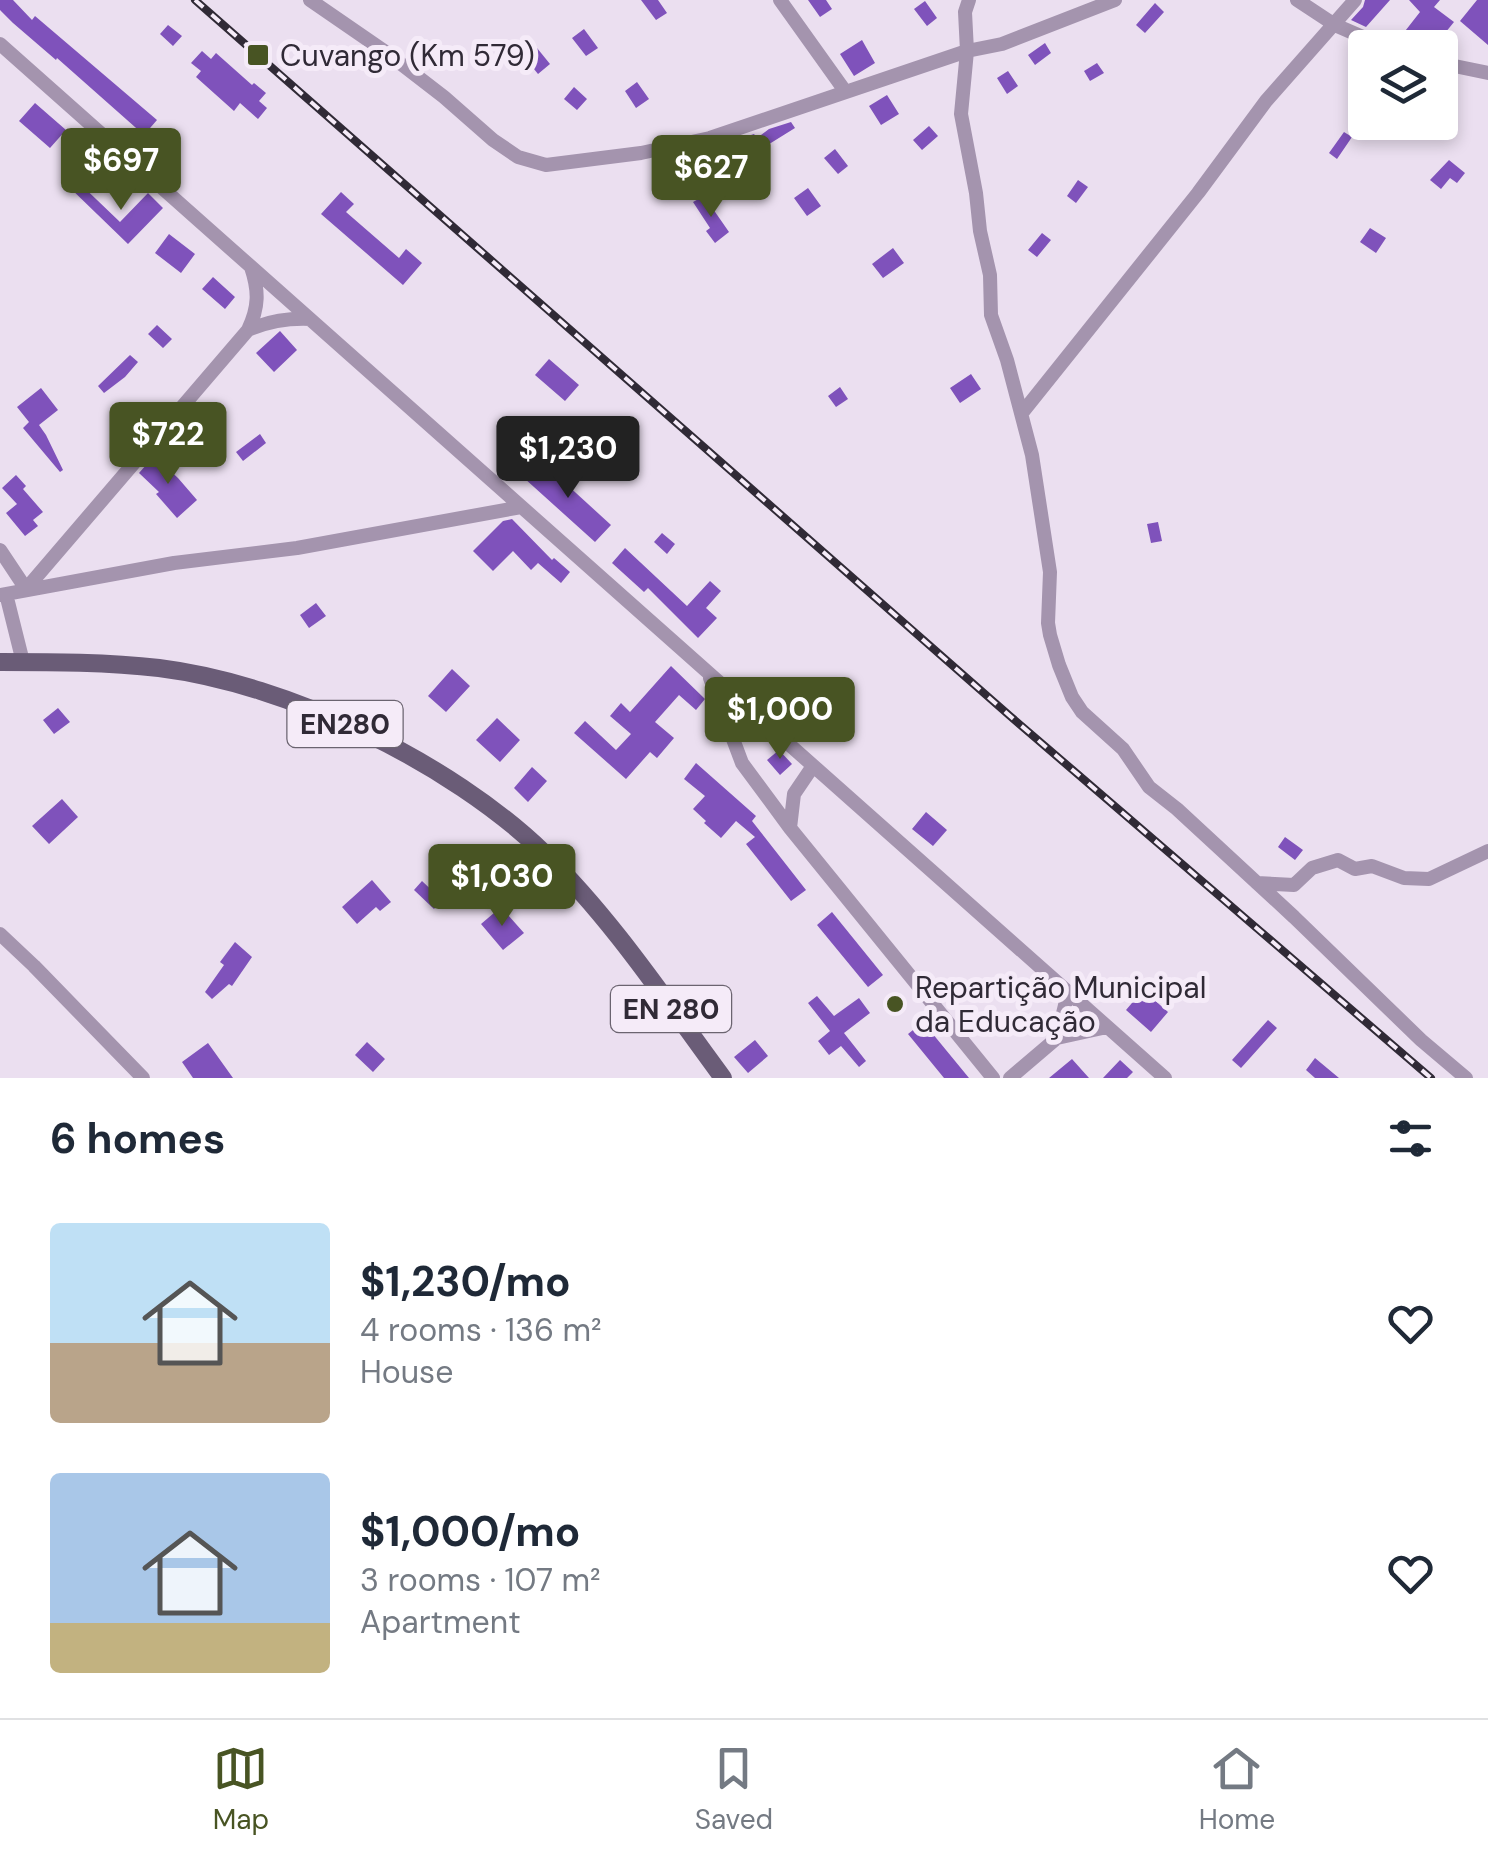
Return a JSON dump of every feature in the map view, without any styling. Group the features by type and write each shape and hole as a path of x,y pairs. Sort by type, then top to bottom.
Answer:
{"main road":[{"name":"EN280","path":"0,662 161,668 258,690 332,718 398,749 498,814 542,851 620,939"},
{"name":"EN 280","path":"620,939 723,1078"}],"street":[{"path":"310,0 387,53 493,140 518,157 546,166 641,153 710,138 845,90 967,51 1002,44 1115,0"},
{"path":"780,0 845,90"},
{"path":"969,0 965,12 967,51 961,114 990,275 991,315 1032,455 1050,572 1050,635 1072,697 1082,712 1123,749 1149,787 1466,1078"},
{"path":"1296,0 1348,31"},
{"path":"1022,413 1198,193 1266,101 1355,0"},
{"path":"0,44 1165,1078"},
{"path":"1458,67 1488,73"},
{"path":"26,589 248,330 256,314 258,290 252,267"},
{"path":"248,330 266,322 310,319"},
{"path":"22,662 3,594 174,563 297,548 521,507"},
{"path":"0,550 26,589"},
{"path":"708,673 742,763 993,1078"},
{"path":"790,828 794,794 813,766"},
{"path":"1256,883 1294,885 1312,868 1338,860 1354,869 1372,866 1404,878 1429,879 1488,851"},
{"path":"0,934 143,1078"},
{"path":"1057,1038 1068,993"},
{"path":"1010,1078 1057,1038 1107,1028"}],"building":[{"path":"0,0 13,0 32,20 35,16 157,120 144,135 13,23 0,10"},
{"path":"641,0 658,0 667,13 656,20"},
{"path":"808,0 826,0 832,9 820,17"},
{"path":"1365,0 1390,0 1366,27 1351,20"},
{"path":"1409,0 1440,0 1434,7 1454,22 1448,30 1406,30 1420,12"},
{"path":"1477,0 1488,0 1488,45 1460,21"},
{"path":"925,1 937,18 927,26 914,9"},
{"path":"1155,3 1164,12 1145,33 1136,25"},
{"path":"168,25 182,36 173,46 160,34"},
{"path":"584,29 598,48 586,56 572,38"},
{"path":"862,40 875,63 854,76 840,54"},
{"path":"1045,43 1051,53 1035,65 1028,55"},
{"path":"537,48 550,64 538,74 525,58"},
{"path":"202,51 211,59 216,53 266,93 259,101 267,108 258,119 240,103 234,111 196,77 201,71 191,63"},
{"path":"1097,63 1104,73 1090,81 1084,71"},
{"path":"1008,71 1018,86 1007,94 997,78"},
{"path":"637,82 649,99 636,108 625,91"},
{"path":"574,87 587,99 577,110 564,99"},
{"path":"887,95 899,114 881,125 869,106"},
{"path":"35,103 66,130 50,148 19,121"},
{"path":"791,122 795,128 745,159 736,145 748,136 754,134 757,138 769,129"},
{"path":"929,126 938,136 922,150 913,140"},
{"path":"1344,132 1348,134 1350,140 1337,159 1329,153"},
{"path":"835,149 848,166 838,174 824,158"},
{"path":"1449,160 1465,173 1457,183 1450,178 1441,189 1430,180"},
{"path":"73,177 120,222 148,193 163,208 128,244 66,184"},
{"path":"1078,180 1088,187 1076,203 1067,196"},
{"path":"808,188 821,206 807,216 794,198"},
{"path":"341,192 354,204 346,212 399,258 406,249 422,263 403,285 321,214"},
{"path":"704,196 729,232 715,243 693,202"},
{"path":"1370,228 1386,238 1376,253 1360,242"},
{"path":"1042,233 1051,240 1037,257 1028,250"},
{"path":"169,234 195,254 181,273 155,253"},
{"path":"893,248 904,263 883,278 872,264"},
{"path":"213,277 235,297 225,309 202,289"},
{"path":"157,325 172,339 163,348 148,334"},
{"path":"280,331 297,350 274,372 256,353"},
{"path":"130,355 138,362 104,393 98,386"},
{"path":"549,359 579,385 565,401 535,375"},
{"path":"971,374 981,389 960,403 950,388"},
{"path":"840,387 848,399 836,407 828,396"},
{"path":"41,388 58,410 39,425 63,470 60,472 23,428 29,422 17,407"},
{"path":"260,434 266,443 243,461 236,452"},
{"path":"154,456 197,500 177,518 156,494 159,492 139,473"},
{"path":"541,461 611,525 595,542 524,478"},
{"path":"16,475 43,512 33,520 38,526 25,536 6,513 17,504 2,488"},
{"path":"512,519 552,560 570,572 561,583 538,563 531,570 513,551 493,571 473,551 503,521"},
{"path":"1158,522 1162,541 1151,543 1147,524"},
{"path":"662,533 675,544 667,554 654,542"},
{"path":"625,548 687,606 710,581 721,591 706,608 717,618 698,638 648,588 644,592 612,563"},
{"path":"316,603 326,616 309,628 300,615"},
{"path":"671,666 705,699 696,710 679,695 655,722 674,738 657,758 650,752 626,779 574,733 585,721 616,750 631,734 610,716 621,703 630,712"},
{"path":"452,669 470,686 446,712 428,696"},
{"path":"58,708 70,722 54,734 43,720"},
{"path":"497,718 520,740 500,762 476,740"},
{"path":"779,750 792,764 780,775 767,760"},
{"path":"696,763 756,816 752,821 806,890 791,901 746,844 755,837 736,821 721,838 704,823 693,809 705,796 684,779"},
{"path":"532,767 547,781 528,802 514,788"},
{"path":"62,799 78,817 49,844 32,826"},
{"path":"926,812 947,830 933,846 912,829"},
{"path":"1285,837 1303,850 1295,860 1278,847"},
{"path":"372,880 391,902 380,911 376,907 357,924 342,907"},
{"path":"422,881 442,900 434,909 414,890"},
{"path":"501,907 524,933 503,950 481,924"},
{"path":"832,912 883,975 868,987 817,925"},
{"path":"235,942 252,957 232,986 229,984 212,999 205,992"},
{"path":"1143,990 1168,1012 1151,1032 1126,1010"},
{"path":"817,996 834,1016 859,998 870,1013 844,1033 866,1061 859,1067 841,1046 829,1055 818,1041 830,1031 808,1003"},
{"path":"1268,1020 1277,1028 1241,1068 1232,1060"},
{"path":"923,1022 969,1078 944,1078 908,1034"},
{"path":"755,1040 768,1056 748,1073 734,1057"},
{"path":"367,1042 385,1059 373,1072 355,1055"},
{"path":"208,1043 233,1078 193,1078 182,1062"},
{"path":"1315,1058 1339,1078 1315,1078 1306,1070"},
{"path":"1072,1059 1089,1078 1049,1078"},
{"path":"1120,1060 1133,1072 1127,1078 1103,1078"}],"railway":[{"path":"195,0 1010,716 1431,1078"}],"place":[{"name":"Cuvango (Km 579)","path":"258,55"},
{"name":"Repartição Municipal da Educação","path":"895,1004"}]}
